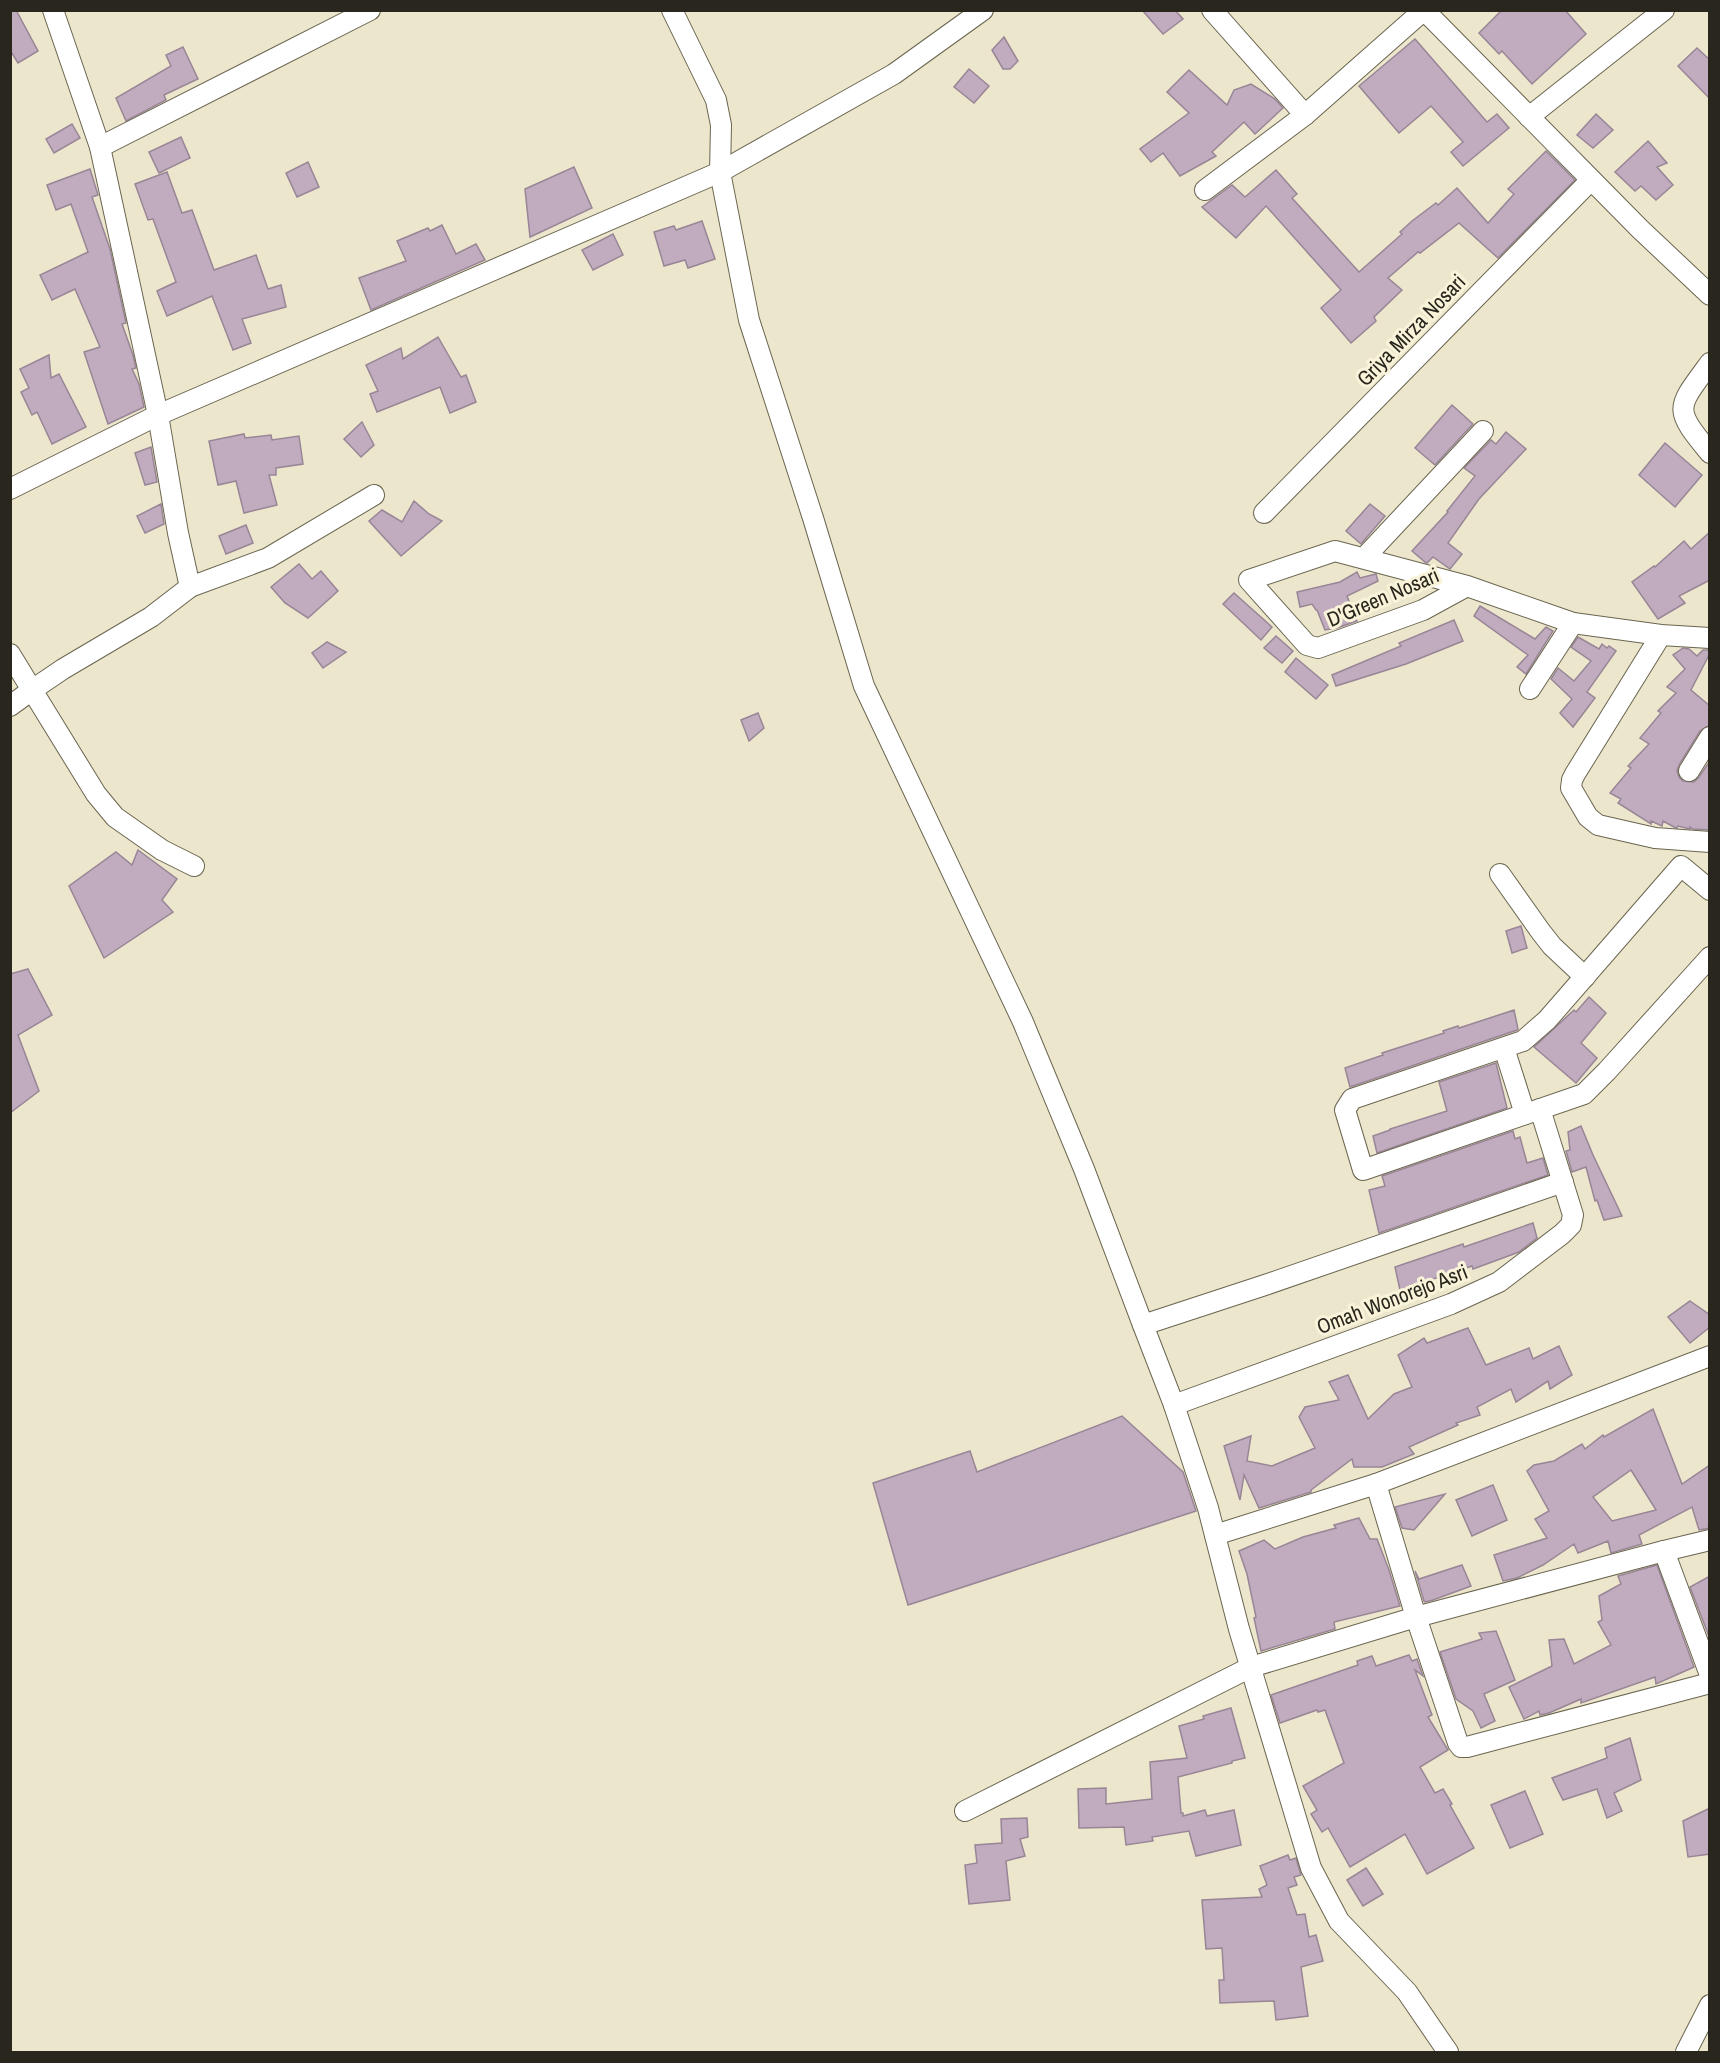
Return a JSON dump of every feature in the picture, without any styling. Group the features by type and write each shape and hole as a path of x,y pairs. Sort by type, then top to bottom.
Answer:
{"street":[{"path":"53,10 100,147 158,415 178,533 190,587"},
{"path":"100,147 370,10"},
{"path":"672,10 716,100 720,125 720,172 749,320 864,686 1023,1022 1084,1169 1143,1325 1208,1508 1251,1667 1311,1868 1339,1921 1407,1992 1448,2052"},
{"path":"12,483 158,415 720,172 894,74 983,10"},
{"path":"1212,10 1305,115"},
{"path":"1205,190 1305,115 1424,10 1591,180 1710,295"},
{"path":"1529,117 1664,10"},
{"name":"Griya Mirza Nosari","path":"1264,513 1591,180"},
{"path":"1710,363 1683,401 1683,411 1686,423 1710,453"},
{"name":"D'Green Nosari","path":"1364,558 1483,430"},
{"path":"10,705 63,669 151,617 190,587 268,558 374,495"},
{"name":"D'Green Nosari","path":"1467,586 1423,610 1318,648 1307,645 1249,580 1335,551 1467,586 1573,623 1661,636 1710,638"},
{"path":"1530,689 1573,623"},
{"path":"1661,636 1575,774 1571,789 1588,817 1598,825 1655,838 1710,842"},
{"path":"10,654 96,794 115,817 162,850 194,866"},
{"path":"1689,771 1708,743"},
{"path":"1710,890 1681,866 1585,976 1523,1041 1352,1099 1345,1110 1363,1170 1584,1094 1710,957"},
{"path":"1500,874 1552,946 1585,976"},
{"name":"Omah Wonorejo Asri","path":"1173,1406 1451,1305 1499,1282 1530,1260 1571,1225 1573,1215 1563,1182 1504,1048"},
{"path":"1143,1325 1563,1182"},
{"path":"1215,1535 1376,1484 1710,1356"},
{"path":"1376,1484 1416,1617 1461,1747 1710,1683"},
{"path":"965,1811 1251,1667 1416,1617 1710,1540"},
{"path":"1664,1551 1710,1675"},
{"path":"1692,2050 1710,2005"}],"building":[{"path":"10,10 16,10 38,51 18,63 10,50"},
{"path":"1142,10 1175,10 1183,19 1163,34"},
{"path":"1502,10 1565,10 1586,34 1532,84 1502,51 1499,54 1479,33"},
{"path":"1004,37 1018,61 1010,69 1003,69 992,50"},
{"path":"1415,39 1487,122 1497,114 1509,128 1463,166 1451,152 1463,142 1431,106 1399,133 1359,86"},
{"path":"183,47 198,79 164,95 166,100 126,121 116,98 171,66 166,55"},
{"path":"1697,48 1710,60 1710,99 1678,66"},
{"path":"969,69 989,86 974,103 954,87"},
{"path":"1189,70 1227,105 1234,90 1251,84 1275,99 1283,108 1255,134 1244,122 1212,152 1216,156 1180,176 1163,153 1151,162 1140,149 1189,113 1167,92"},
{"path":"1596,114 1613,130 1593,148 1577,135"},
{"path":"72,124 80,138 54,153 46,139"},
{"path":"181,137 190,158 159,173 149,152"},
{"path":"1648,141 1667,163 1657,167 1673,185 1656,200 1641,186 1635,191 1615,172"},
{"path":"1546,151 1575,180 1498,258 1459,223 1420,253 1418,252 1388,278 1402,290 1374,317 1376,321 1351,343 1321,308 1341,290 1266,206 1236,238 1202,207 1232,185 1245,197 1276,170 1297,194 1292,198 1359,272 1402,234 1400,232 1412,221 1436,203 1438,205 1457,188 1488,223 1514,194 1508,189"},
{"path":"308,162 319,187 297,197 286,173"},
{"path":"574,167 592,208 530,237 525,189"},
{"path":"90,169 98,195 92,197 110,249 126,323 122,324 133,355 136,368 132,369 139,384 144,407 108,424 84,352 100,347 75,289 52,300 40,275 88,252 71,204 56,210 47,185"},
{"path":"167,172 182,213 192,210 214,270 256,255 268,289 281,285 286,307 242,319 251,343 233,350 212,296 167,316 157,291 176,282 153,219 148,220 135,184"},
{"path":"702,221 715,259 688,268 685,260 664,266 654,232 674,226 676,230"},
{"path":"442,225 456,254 476,244 485,260 371,310 359,278 406,261 397,241 428,228 430,231"},
{"path":"613,234 623,255 593,270 582,250"},
{"path":"438,337 461,377 466,375 476,402 450,413 440,387 377,412 370,394 378,391 366,365 401,348 403,359"},
{"path":"49,355 51,378 59,374 86,427 52,444 37,412 32,415 21,392 29,388 20,369"},
{"path":"1452,405 1473,424 1435,465 1415,448"},
{"path":"362,422 374,445 361,457 344,439"},
{"path":"1506,432 1526,449 1479,499 1448,543 1462,554 1450,569 1433,557 1427,563 1425,562 1412,551 1448,512 1475,476 1464,468 1491,440 1496,444"},
{"path":"244,434 245,438 271,435 272,440 299,436 303,464 276,468 276,475 269,475 277,505 244,513 236,481 218,485 209,441"},
{"path":"1665,443 1702,475 1675,507 1639,475"},
{"path":"151,447 157,482 145,485 135,453"},
{"path":"414,501 429,514 442,521 401,556 369,521 382,510 402,522"},
{"path":"161,504 164,524 145,533 137,516"},
{"path":"1370,504 1385,516 1361,544 1346,531"},
{"path":"246,525 253,543 226,554 219,536"},
{"path":"1710,532 1710,580 1679,596 1685,603 1658,619 1632,582 1655,567 1684,541 1691,549"},
{"path":"299,564 312,579 321,571 338,591 308,618 285,603 271,587"},
{"path":"1357,572 1360,578 1376,574 1378,581 1347,596 1357,621 1325,630 1312,604 1300,607 1297,592 1340,582"},
{"path":"1234,593 1272,627 1261,640 1223,604"},
{"path":"1480,606 1535,639 1546,627 1553,631 1526,674 1517,667 1528,655 1474,616"},
{"path":"1454,620 1463,641 1406,664 1336,686 1332,675 1401,646 1399,643"},
{"path":"1276,636 1293,651 1282,663 1264,648"},
{"path":"1578,637 1599,649 1602,644 1616,651 1587,692 1595,698 1573,727 1560,713 1572,699 1551,679 1558,668 1574,681 1591,661 1571,647"},
{"path":"327,642 346,652 323,668 312,653"},
{"path":"1683,648 1689,649 1697,656 1703,650 1710,650 1691,690 1710,706 1710,725 1700,731 1677,771 1683,781 1694,782 1710,761 1710,830 1678,826 1677,828 1663,821 1662,826 1651,821 1651,824 1618,803 1621,799 1610,793 1631,768 1628,766 1649,744 1640,738 1661,713 1658,711 1676,693 1667,687 1685,669 1673,655"},
{"path":"1296,658 1328,685 1316,699 1285,672"},
{"path":"758,713 764,728 749,741 741,720"},
{"path":"138,850 177,879 162,900 173,912 104,958 69,886 116,852 132,865"},
{"path":"1521,926 1527,948 1512,953 1506,931"},
{"path":"28,969 52,1015 18,1035 39,1091 10,1113 10,974"},
{"path":"1589,997 1606,1013 1581,1043 1597,1058 1576,1083 1534,1047 1574,1010 1576,1012"},
{"path":"1514,1010 1517,1030 1350,1087 1345,1068 1383,1055 1382,1053 1444,1033 1443,1031"},
{"path":"1496,1063 1507,1108 1377,1153 1373,1136 1447,1111 1439,1082"},
{"path":"1581,1126 1622,1216 1604,1220 1597,1200 1595,1201 1586,1167 1572,1172 1566,1151 1570,1150 1568,1132"},
{"path":"1513,1131 1515,1139 1520,1137 1527,1163 1543,1158 1548,1175 1379,1233 1369,1190 1385,1186 1382,1176"},
{"path":"1533,1223 1537,1238 1519,1252 1473,1269 1472,1266 1400,1290 1395,1267 1463,1244 1464,1247"},
{"path":"1690,1301 1710,1315 1710,1327 1690,1343 1668,1317"},
{"path":"1468,1328 1486,1365 1529,1348 1533,1359 1559,1346 1572,1375 1550,1389 1548,1381 1516,1402 1511,1389 1477,1407 1480,1415 1456,1423 1458,1425 1409,1447 1414,1454 1382,1467 1354,1467 1352,1459 1311,1492 1259,1508 1244,1475 1240,1500 1224,1446 1251,1436 1247,1461 1272,1466 1315,1448 1299,1417 1305,1407 1339,1400 1329,1382 1348,1375 1368,1419 1394,1394 1412,1387 1398,1355 1424,1338 1427,1343"},
{"path":"1653,1409 1682,1484 1710,1465 1710,1528 1699,1530 1692,1507 1639,1535 1642,1544 1611,1553 1608,1541 1578,1553 1574,1544 1543,1565 1517,1578 1503,1581 1494,1555 1547,1538 1535,1519 1549,1511 1527,1471 1534,1465 1554,1461 1582,1444 1585,1449 1603,1435 1604,1437","holes":["1631,1470 1656,1510 1612,1521 1593,1497"]},
{"path":"1122,1416 1183,1472 1196,1511 908,1605 873,1483 970,1451 977,1472"},
{"path":"1493,1485 1507,1520 1472,1536 1456,1500"},
{"path":"1445,1494 1414,1530 1402,1528 1395,1507"},
{"path":"1359,1518 1370,1539 1377,1539 1400,1606 1334,1622 1335,1629 1261,1651 1247,1574 1239,1551 1264,1540 1275,1549 1303,1537 1336,1528 1334,1525"},
{"path":"1462,1565 1471,1586 1424,1601 1415,1571 1419,1579"},
{"path":"1657,1565 1694,1667 1656,1684 1655,1677 1581,1703 1581,1699 1549,1713 1540,1715 1539,1711 1524,1719 1509,1687 1552,1666 1549,1640 1564,1639 1574,1664 1611,1645 1598,1622 1602,1620 1599,1596 1621,1584 1618,1576"},
{"path":"1710,1576 1710,1639 1690,1587"},
{"path":"1496,1631 1515,1680 1484,1694 1495,1721 1481,1728 1473,1711 1456,1699 1440,1652 1482,1639 1479,1633"},
{"path":"1409,1655 1412,1661 1417,1659 1423,1676 1415,1670 1432,1715 1428,1717 1448,1750 1420,1767 1435,1793 1443,1789 1474,1848 1427,1874 1405,1834 1350,1867 1328,1828 1322,1832 1311,1814 1317,1810 1303,1786 1344,1763 1325,1710 1318,1712 1317,1710 1280,1723 1271,1695 1358,1665 1357,1661 1372,1656 1376,1666"},
{"path":"1231,1708 1245,1758 1178,1777 1183,1816 1205,1810 1207,1816 1234,1810 1241,1845 1196,1856 1189,1831 1152,1837 1153,1841 1126,1845 1124,1827 1079,1828 1078,1789 1106,1788 1106,1804 1152,1799 1150,1762 1187,1758 1179,1726"},
{"path":"1630,1738 1641,1780 1614,1793 1622,1811 1607,1818 1597,1789 1563,1800 1552,1778 1607,1758 1605,1748"},
{"path":"1525,1791 1543,1834 1510,1848 1491,1805"},
{"path":"1710,1808 1710,1854 1688,1857 1683,1821"},
{"path":"1027,1818 1028,1837 1020,1839 1025,1856 1006,1861 1010,1900 969,1904 965,1865 977,1863 975,1845 1002,1843 1001,1819"},
{"path":"1288,1855 1290,1860 1296,1858 1301,1875 1294,1877 1297,1885 1288,1888 1297,1915 1305,1914 1309,1937 1316,1935 1323,1961 1301,1967 1308,2016 1276,2020 1274,2001 1220,2003 1219,1980 1224,1980 1222,1948 1206,1949 1202,1900 1262,1897 1259,1889 1267,1885 1260,1866"},
{"path":"1366,1868 1383,1894 1363,1906 1347,1880"}]}
